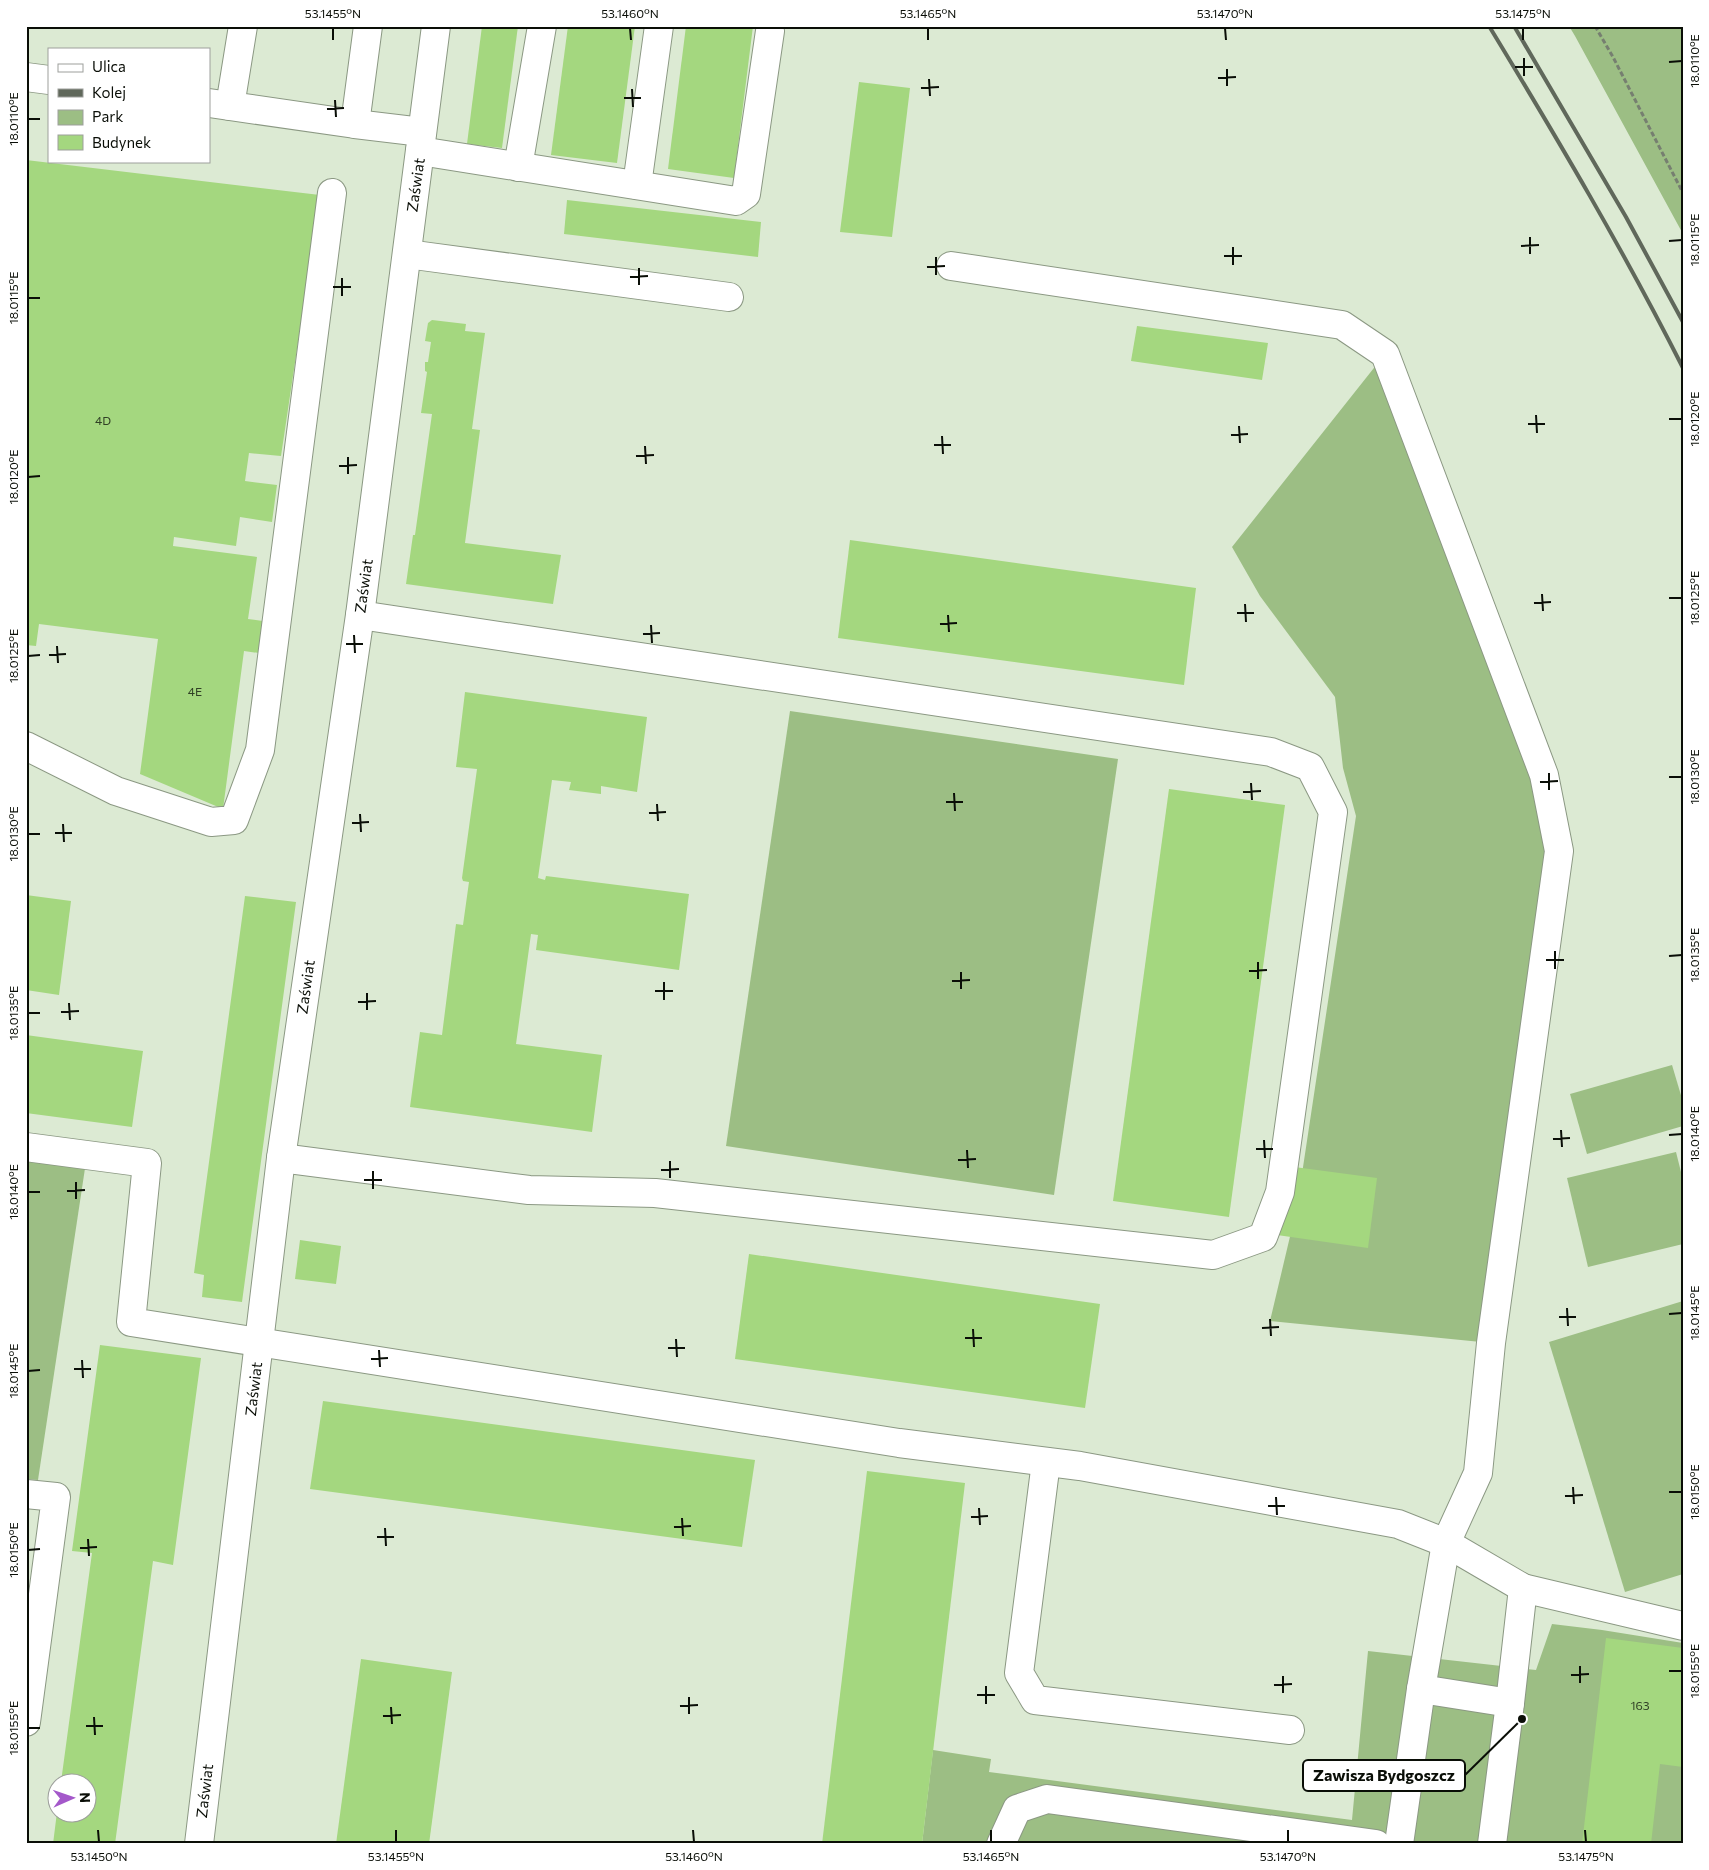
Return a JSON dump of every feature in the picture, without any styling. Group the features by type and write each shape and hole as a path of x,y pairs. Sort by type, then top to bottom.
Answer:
{"street":[{"path":"243,26 219,104 355,124 518,167 736,201 746,194 770,31"},
{"path":"355,124 368,26"},
{"name":"Zaświat","path":"199,1844 281,1158 360,615 436,26"},
{"path":"518,167 542,26"},
{"path":"637,185 659,26"},
{"path":"26,77 48,80"},
{"path":"26,746 116,791 211,822 234,820 260,750 332,193"},
{"path":"407,254 730,297"},
{"path":"952,266 1342,325 1385,354 1544,775 1559,851 1490,1343 1478,1473 1446,1543 1421,1689 1399,1844"},
{"path":"281,1158 529,1190 656,1193 1213,1255 1263,1237 1280,1192 1333,812 1310,767 1271,752 360,615"},
{"path":"26,1147 147,1163 131,1322 260,1341 688,1411 899,1443 1080,1466 1398,1524 1446,1543 1523,1588 1683,1626"},
{"path":"1046,1462 1019,1673 1036,1700 1290,1730"},
{"path":"26,1494 56,1497 26,1722"},
{"path":"1492,1844 1523,1588"},
{"path":"1421,1689 1510,1703"},
{"path":"1001,1844 1017,1809 1047,1799 1376,1844"}],"path":[{"path":"1595,26 1613,57 1683,194"}],"green space":[{"path":"1569,26 1683,26 1683,234 1575,36"},
{"path":"1385,354 1559,851 1491,1343 1270,1321 1297,1207 1356,816 1343,768 1335,697 1260,596 1232,547"},
{"path":"790,711 1118,759 1054,1195 726,1146"},
{"path":"1672,1065 1683,1102 1683,1126 1587,1154 1570,1094"},
{"path":"26,1147 87,1155 38,1480 26,1479"},
{"path":"1676,1152 1683,1180 1683,1244 1588,1267 1567,1178"},
{"path":"1683,1301 1683,1574 1625,1592 1549,1342"},
{"path":"1552,1624 1683,1643 1683,1844 922,1844 933,1750 991,1759 989,1772 1352,1820 1368,1651 1536,1670"}],"building":[{"path":"482,26 518,26 502,148 467,144"},
{"path":"568,26 635,26 617,163 551,155"},
{"path":"686,26 753,26 734,178 668,169"},
{"path":"859,82 910,88 892,237 840,232"},
{"path":"26,160 320,195 281,456 249,453 245,481 277,485 272,522 240,517 236,546 174,537 173,546 257,557 248,619 270,622 266,654 244,651 223,809 140,774 158,639 39,624 36,646 26,645"},
{"path":"567,200 761,222 758,257 564,234"},
{"path":"432,320 466,324 465,331 485,333 472,429 480,430 465,543 561,555 553,604 406,584 432,414 421,413 427,372 425,371 425,362 428,362 431,342 425,341 428,323"},
{"path":"1137,326 1268,343 1262,380 1131,361"},
{"path":"850,540 1196,588 1184,685 838,638"},
{"path":"465,692 647,717 637,792 601,786 601,794 569,790 571,782 552,780 538,878 545,880 546,876 689,894 679,970 536,950 538,935 531,934 516,1044 602,1055 592,1132 410,1107 420,1032 442,1035 456,924 463,925 469,882 463,881 462,878 477,769 456,767"},
{"path":"1169,789 1285,805 1229,1217 1113,1201"},
{"path":"26,895 71,901 59,995 26,990"},
{"path":"245,896 296,902 242,1302 202,1297 204,1275 194,1273"},
{"path":"26,1035 143,1051 132,1127 26,1113"},
{"path":"1287,1166 1377,1178 1368,1248 1277,1235"},
{"path":"300,1240 341,1246 336,1284 295,1279"},
{"path":"749,1254 1100,1304 1085,1408 735,1359"},
{"path":"100,1345 201,1358 173,1565 153,1561 115,1844 53,1844 56,1822 98,1822 98,1772 62,1772 92,1553 72,1551"},
{"path":"323,1401 755,1460 742,1547 310,1489"},
{"path":"867,1471 965,1483 922,1844 822,1844"},
{"path":"1606,1638 1683,1648 1683,1767 1660,1764 1651,1844 1582,1844"},
{"path":"361,1659 452,1672 429,1844 336,1844"}],"railway":[{"path":"1489,26 1589,195 1683,368"},
{"path":"1514,26 1626,217 1683,322"}],"place":[{"name":"Zawisza Bydgoszcz","path":"1522,1719"}]}
